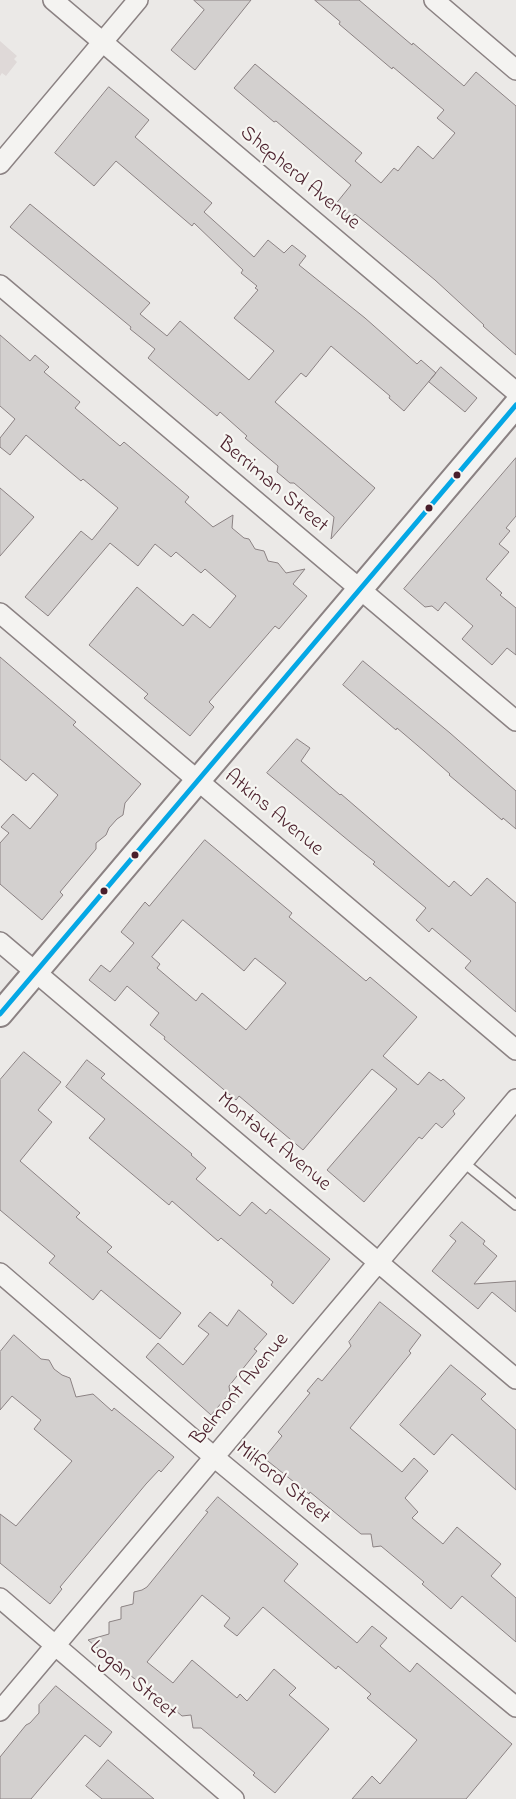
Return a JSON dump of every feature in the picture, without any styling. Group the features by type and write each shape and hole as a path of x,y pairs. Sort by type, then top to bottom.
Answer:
{"street":[{"name":"Shepherd Avenue","path":"53,0 516,392"},
{"path":"0,164 138,0"},
{"path":"434,0 516,70"},
{"name":"Berriman Street","path":"0,285 516,721"},
{"path":"0,1014 516,404"},
{"name":"Atkins Avenue","path":"0,613 516,1050"},
{"name":"Montauk Avenue","path":"0,942 516,1379"},
{"name":"Belmont Avenue","path":"0,1711 516,1099"},
{"name":"Milford Street","path":"0,1273 214,1457 516,1707"},
{"name":"Logan Street","path":"0,1598 234,1799"}],"lane":[{"path":"463,1162 516,1205"}],"shaded area":[{"path":"0,41 17,56 14,59 17,62 6,76 2,73 0,76"}],"building":[{"path":"194,0 251,0 195,70 171,50 204,10"},
{"path":"315,0 359,0 464,86 476,72 516,106 516,355 435,280 371,227 355,214 350,220 334,206 351,185 234,88 255,64 362,153 355,161 381,183 394,168 398,171 418,146 433,159 455,133 437,118 444,110 339,24 340,22"},
{"path":"109,87 149,120 135,137 212,203 204,212 254,257 268,240 284,253 292,245 306,256 299,265 365,318 417,364 421,360 436,373 404,411 389,398 390,396 331,346 306,377 301,373 275,402 375,488 331,539 334,517 294,483 290,483 277,472 278,466 245,438 247,436 220,412 217,416 148,358 155,349 130,329 131,327 10,227 30,204 150,303 140,314 167,336 180,321 249,380 274,351 234,318 258,290 255,288 257,286 241,273 243,270 194,223 192,226 116,161 94,186 55,153"},
{"path":"0,335 30,361 35,355 49,367 44,372 80,402 75,408 120,446 124,442 189,497 185,502 213,527 233,515 232,528 244,538 249,539 255,549 264,551 268,561 278,563 286,573 305,569 293,584 307,596 279,629 275,626 209,702 214,707 190,736 144,698 148,694 89,645 137,587 183,626 193,614 210,628 236,596 205,569 201,573 176,552 171,557 155,544 138,566 110,543 48,616 25,597 81,531 92,540 118,508 83,479 81,481 26,435 10,455 0,447 0,438 15,419 0,406"},
{"path":"441,367 477,398 465,412 429,382"},
{"path":"516,458 516,516 506,528 510,531 499,544 509,552 486,579 502,593 500,595 516,608 516,655 507,648 492,665 462,639 473,626 445,602 438,611 432,606 425,607 404,589"},
{"path":"0,488 34,517 0,556"},
{"path":"0,657 76,722 73,725 141,784 125,803 123,815 109,828 106,835 96,843 96,849 60,892 63,895 42,920 0,884 0,843 9,833 1,827 13,814 30,829 58,795 33,773 26,781 0,759"},
{"path":"363,661 516,791 516,829 503,818 502,820 397,728 396,730 343,685"},
{"path":"297,739 310,748 301,761 449,887 454,881 471,896 487,878 516,903 516,1012 465,968 471,961 432,928 429,932 416,920 426,908 373,864 375,862 267,773"},
{"path":"205,840 292,913 289,917 366,981 370,977 417,1017 383,1056 418,1085 429,1072 441,1081 443,1079 465,1098 453,1111 455,1114 442,1128 436,1123 422,1139 419,1137 364,1202 327,1170 397,1089 372,1069 303,1150 239,1096 236,1100 164,1039 165,1037 150,1025 159,1013 127,986 115,1001 89,980 101,965 110,972 134,943 121,932 145,902 149,906","holes":["183,920 244,971 255,958 286,983 246,1030 202,993 196,1001 157,968 160,964 152,957"]},
{"path":"24,1052 61,1082 38,1110 52,1122 20,1161 80,1213 76,1217 112,1247 107,1252 181,1313 160,1339 101,1290 93,1300 49,1263 55,1256 0,1210 0,1080"},
{"path":"87,1060 105,1074 101,1078 192,1154 206,1168 196,1179 240,1216 252,1202 266,1214 270,1209 330,1259 293,1304 271,1285 273,1282 221,1238 218,1241 172,1201 169,1205 89,1138 105,1119 66,1087"},
{"path":"462,1222 485,1241 483,1244 497,1256 474,1284 516,1281 516,1312 492,1292 478,1309 432,1271 456,1241 450,1236"},
{"path":"380,1302 421,1335 409,1351 411,1353 350,1428 402,1472 414,1458 428,1471 405,1498 418,1512 412,1518 443,1544 457,1527 501,1564 491,1576 516,1598 516,1642 462,1596 451,1609 422,1584 424,1582 381,1546 373,1547 371,1534 361,1534 310,1492 309,1494 264,1458 282,1436 278,1432 310,1393 307,1391 318,1378 322,1381 351,1346 349,1342"},
{"path":"239,1310 267,1334 254,1349 257,1351 229,1386 230,1393 211,1415 146,1357 158,1343 183,1365 209,1334 198,1326 210,1312 227,1326"},
{"path":"14,1335 41,1359 49,1360 54,1369 70,1378 76,1397 93,1394 112,1411 114,1408 174,1457 161,1472 159,1470 146,1484 60,1587 62,1589 50,1604 0,1563 0,1514 16,1526 72,1461 34,1429 41,1420 12,1396 0,1410 0,1352"},
{"path":"451,1365 486,1394 481,1399 516,1430 516,1490 452,1434 434,1455 400,1425"},
{"path":"218,1497 298,1564 284,1581 357,1643 372,1626 387,1638 380,1646 410,1672 417,1663 512,1744 466,1799 352,1799 372,1776 380,1784 417,1740 367,1698 371,1694 338,1666 336,1669 263,1607 237,1636 224,1626 230,1618 202,1595 147,1662 173,1683 192,1660 237,1698 240,1694 247,1701 274,1669 296,1688 289,1695 329,1729 275,1793 253,1775 255,1773 201,1728 193,1728 191,1715 182,1716 168,1704 166,1705 88,1640 109,1634 109,1622 121,1619 121,1607 133,1604 134,1592 147,1587"},
{"path":"56,1686 112,1732 100,1747 85,1735 31,1799 0,1799 0,1757 26,1725 39,1713 39,1705"},
{"path":"108,1760 154,1799 102,1799 86,1786"}],"transit line":[{"path":"0,1014 516,405"}]}
